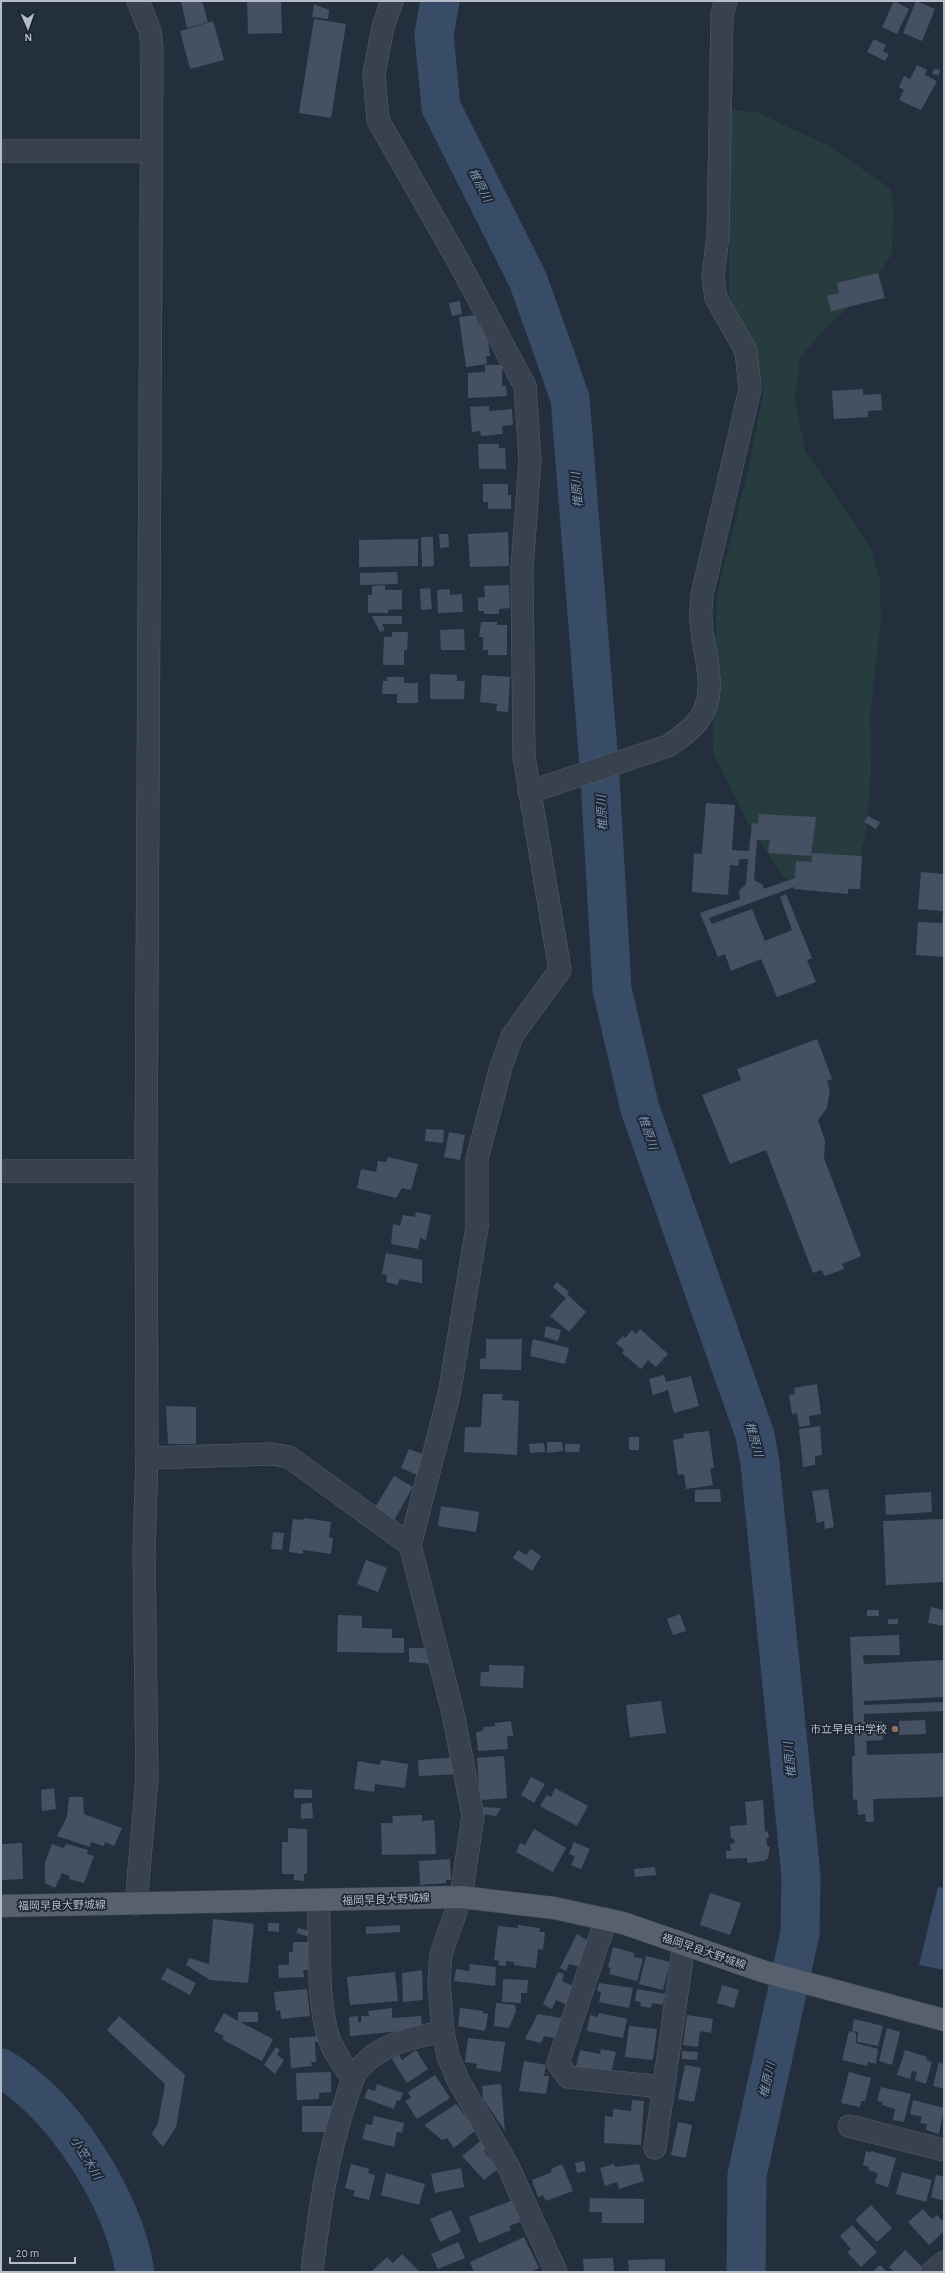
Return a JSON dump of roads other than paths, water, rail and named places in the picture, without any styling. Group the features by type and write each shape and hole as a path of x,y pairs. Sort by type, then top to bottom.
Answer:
{"main road":[{"name":"福岡早良大野城線","path":"1,1906 318,1901 460,1897 554,1908 606,1919 762,1971 944,2020"}],"street":[{"path":"136,1904 147,1779 144,1551 147,1458 146,1171 152,151 152,48 150,31 138,1"},
{"path":"392,1 383,27 374,74 378,120 453,252 525,386 530,460 522,570 524,749 529,792 560,970 512,1036 477,1159 477,1227 449,1395 410,1546 453,1713 473,1816 460,1897 441,1954 440,1982 443,2032 448,2056 458,2080 507,2164 556,2272"},
{"path":"529,792 668,746 683,735 698,720 707,702 710,681 701,620 702,595 750,389 746,351 716,298 713,276 718,236 722,14 726,1"},
{"path":"1,151 152,151"},
{"path":"1,1171 146,1171"},
{"path":"147,1458 272,1454 289,1457 410,1546"},
{"path":"318,1901 318,1977 329,2037 340,2061 353,2079"},
{"path":"606,1919 558,2063 568,2077 663,2087"},
{"path":"655,2148 684,1944"},
{"path":"312,2272 320,2200 338,2123 353,2079 359,2069 388,2045 443,2032"},
{"path":"849,2126 944,2150"},
{"path":"932,2272 944,2262"}],"water":[{"path":"938,1887 944,1888 944,1970 919,1965"}],"waterway":[{"name":"椎原川","path":"440,1 434,35 441,107 528,280 570,398 600,778 612,989 640,1109 755,1435 760,1463 801,1876 800,1933 747,2175 746,2272"},
{"name":"小笠木川","path":"1,2068 25,2085 47,2106 68,2130 88,2157 118,2215 128,2244 135,2272"}],"place":[{"name":"市立早良中学校","path":"895,1729"}]}
